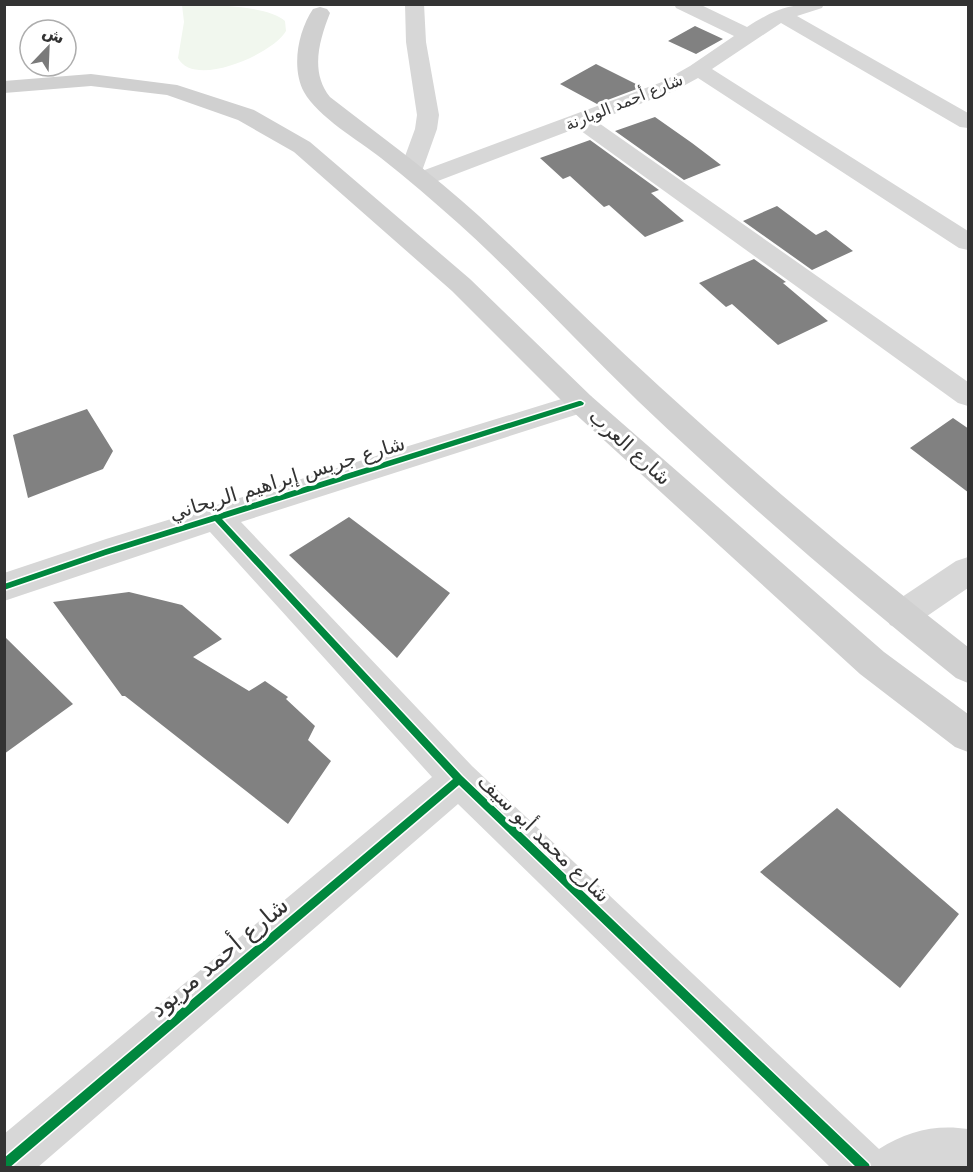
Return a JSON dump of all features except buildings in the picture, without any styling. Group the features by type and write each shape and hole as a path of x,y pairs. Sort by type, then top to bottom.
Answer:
{"main road":[{"path":"320,13 307,66 311,88 322,102 416,175 506,254 656,400 817,544 969,667"},
{"name":"شارع العرب","path":"4,87 44,82 92,80 170,89 246,115 285,135 311,153 461,285 581,403 872,663 969,735"}],"street":[{"path":"414,4 416,42 428,115 416,175"},
{"path":"682,4 748,35"},
{"name":"شارع أحمد الوبارنة","path":"416,175 648,96 699,70 748,35 782,15 815,4"},
{"path":"782,15 969,122"},
{"path":"699,70 969,242"},
{"path":"580,120 969,396"},
{"name":"شارع جريس إبراهيم الريحاني","path":"4,587 581,403"},
{"name":"شارع محمد أبو سيف","path":"217,518 459,779 865,1167"},
{"path":"902,615 969,571"},
{"name":"شارع أحمد مريود","path":"4,1165 459,779"},
{"path":"893,1167 912,1154 946,1148 969,1152"}],"shaded area":[{"path":"182,5 236,7 265,12 285,21 286,31 266,49 233,65 200,70 187,67 178,58 184,22"}],"cycle path":[{"path":"4,587 106,552 581,403"},
{"path":"217,518 459,779 865,1168"},
{"path":"4,1165 459,779"}]}
